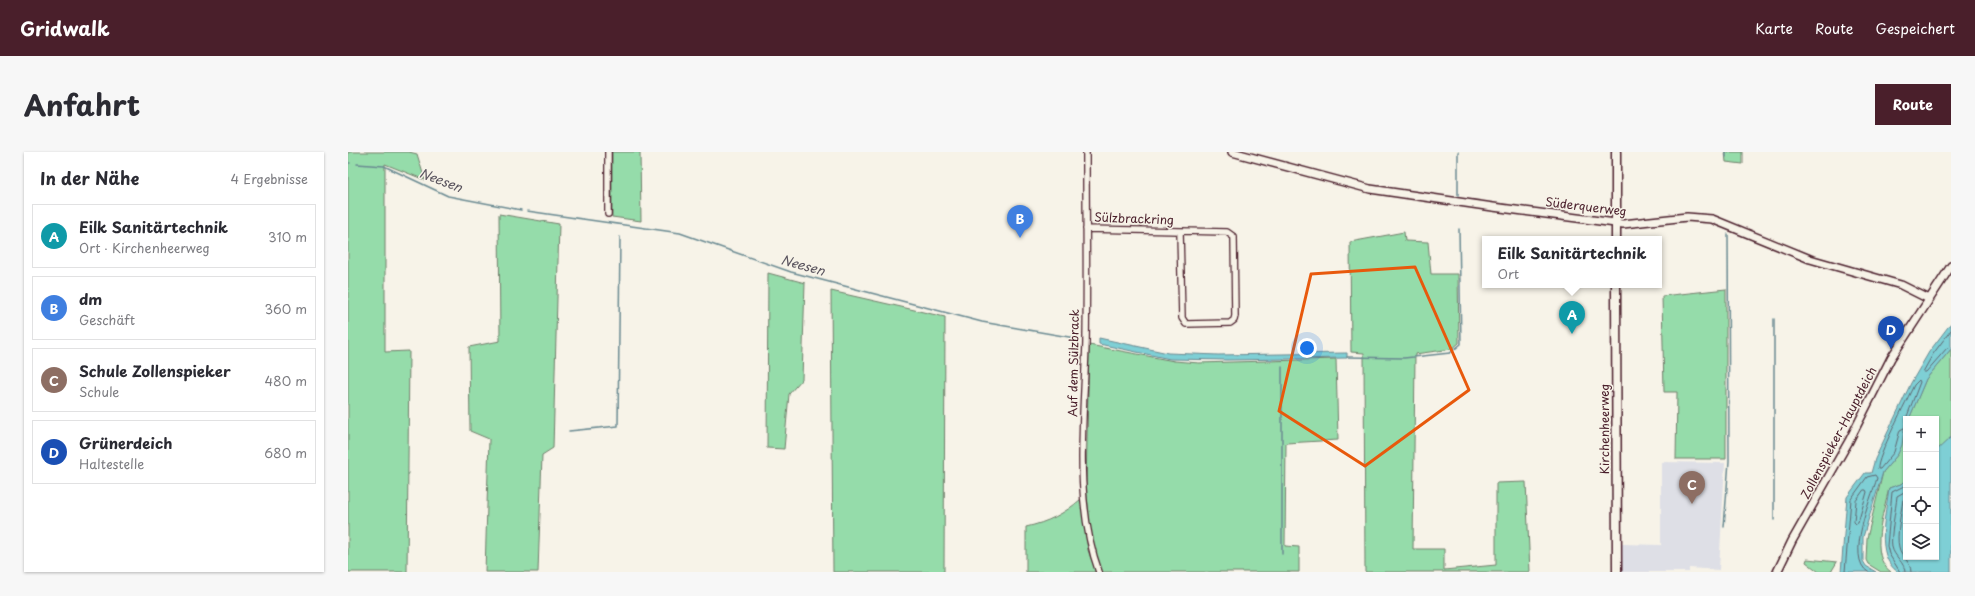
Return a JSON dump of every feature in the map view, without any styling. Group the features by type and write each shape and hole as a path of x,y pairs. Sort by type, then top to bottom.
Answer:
{"main road":[{"path":"1616,152 1616,236"},
{"name":"Kirchenheerweg","path":"1616,288 1617,572"}],"street":[{"path":"608,152 608,214"},
{"name":"Auf dem Sülzbrack","path":"1086,152 1086,316 1082,487 1090,548 1099,572"},
{"name":"Süderquerweg","path":"1232,152 1370,189 1616,224 1640,223 1687,217 1712,219 1810,259 1901,285 1929,299"},
{"name":"Sülzbrackring","path":"1086,229 1227,232 1234,237 1235,316 1234,320 1230,323 1186,324 1182,318 1180,232"},
{"name":"Zollenspieker-Hauptdeich","path":"1777,572 1792,541 1849,441 1891,358 1951,266"}],"highlighted area":[{"path":"1415,267 1469,390 1365,466 1279,411 1311,274"}],"shaded area":[{"path":"1661,462 1725,463 1719,570 1689,568 1689,572 1622,572 1622,544 1661,545"}],"green space":[{"path":"348,152 409,152 417,154 425,180 385,164 385,352 409,351 407,572 348,572"},
{"path":"612,152 640,152 641,221 612,217"},
{"path":"1725,152 1743,152 1743,164 1726,162"},
{"path":"499,214 559,224 553,448 542,455 538,572 485,572 489,439 470,431 469,347 500,341"},
{"path":"1404,232 1405,241 1428,242 1431,274 1458,274 1459,343 1452,349 1415,354 1413,549 1444,549 1444,570 1496,565 1496,483 1526,482 1530,572 1365,572 1364,353 1351,352 1350,242"},
{"path":"768,273 805,283 802,379 789,394 784,449 767,448"},
{"path":"1726,289 1726,459 1676,459 1677,392 1664,392 1662,296"},
{"path":"831,291 945,317 944,572 833,572"},
{"path":"1089,345 1174,361 1199,363 1336,359 1338,440 1286,443 1285,546 1299,547 1299,572 1102,572 1092,547 1086,487"},
{"path":"1951,349 1951,437 1939,450 1939,416 1910,416 1926,379"},
{"path":"1903,437 1903,482 1889,488 1881,520 1879,544 1880,555 1884,565 1891,572 1881,572 1868,564 1866,560 1867,538 1883,472 1898,454"},
{"path":"1081,499 1088,550 1096,572 1026,572 1026,527 1055,517"},
{"path":"1807,559 1837,562 1831,572 1819,572 1806,562"}],"water":[{"path":"1951,323 1951,349 1926,379 1910,416 1903,416 1902,445 1898,454 1883,472 1863,537 1863,561 1866,566 1876,572 1841,572 1847,497 1865,473 1871,473 1875,459 1911,383 1929,352"},
{"path":"1099,338 1168,353 1218,355 1347,353 1347,358 1227,360 1170,359 1099,344"},
{"path":"1951,437 1951,572 1898,572 1891,565 1886,556 1883,533 1889,488 1903,482 1903,560 1939,560 1939,448"}],"waterway":[{"path":"1458,152 1458,195"},
{"path":"1726,152 1726,157"},
{"name":"Neesen","path":"357,164 384,166 448,196 521,210"},
{"name":"Neesen","path":"527,211 680,233 791,272 982,322 1075,338"},
{"path":"1347,357 1404,358 1450,353 1461,344 1459,229"},
{"path":"1724,527 1729,461 1728,234"},
{"path":"569,431 618,426 620,237"},
{"path":"1774,319 1774,520"},
{"path":"1282,367 1282,554"}],"place":[{"name":"dm","path":"1020,238"},
{"name":"Eilk Sanitärtechnik","path":"1572,334"},
{"name":"Grünerdeich","path":"1891,349"},
{"name":"Schule Zollenspieker","path":"1692,504"}]}
